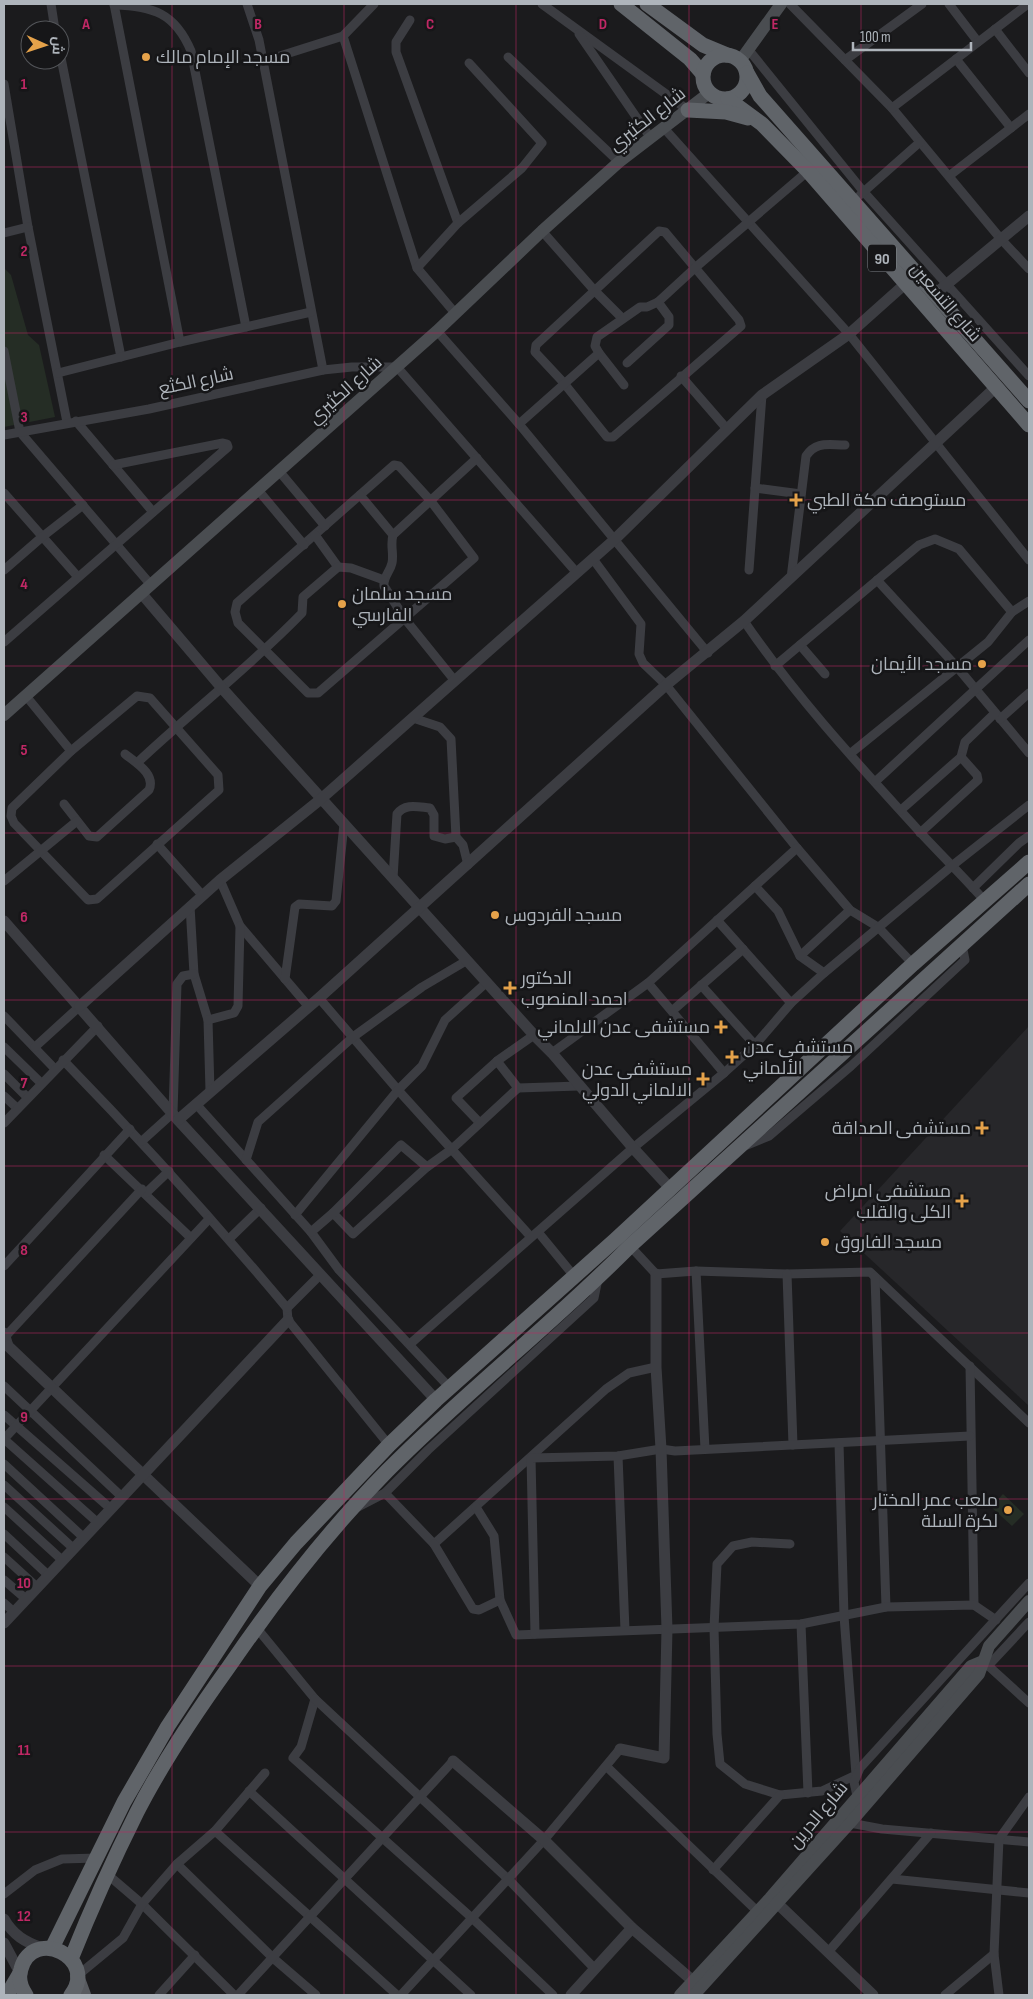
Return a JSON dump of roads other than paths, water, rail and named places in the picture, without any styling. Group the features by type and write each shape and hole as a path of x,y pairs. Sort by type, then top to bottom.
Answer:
{"highway":[{"path":"621,4 690,59 703,74 704,84 709,93 718,98 728,99 743,90 740,60"},
{"path":"647,4 703,44 740,60"},
{"path":"703,74 712,60 740,60"},
{"name":"شارع التسعين","path":"740,60 760,96 859,197 940,289 1029,401"},
{"name":"شارع التسعين","path":"728,99 762,124 808,171 1029,425"},
{"path":"688,110 726,112 762,124"},
{"path":"924,306 940,289"},
{"path":"7,1995 27,1957 47,1948 97,1858 124,1802 168,1726 260,1586 296,1544 388,1445 436,1400 574,1276 913,964 1029,862"},
{"path":"71,1959 107,1874 138,1810 179,1737 256,1627 347,1513 447,1412 598,1279 630,1246 1029,884"},
{"path":"47,1948 63,1952 71,1959 78,1976 77,1984 71,1995"},
{"path":"20,1973 20,1983 26,1995"}],"main road":[{"path":"740,60 781,4"},
{"name":"شارع الكثيري","path":"4,715 397,367 542,231 619,162 709,93"},
{"name":"شارع الدرين","path":"680,1995 696,1988 774,1901 850,1823 979,1674 986,1663 989,1646 1029,1601"},
{"name":"شارع الدرين","path":"696,1988 757,1912 774,1901 857,1796 971,1666 986,1663"},
{"path":"78,1976 84,1995"}],"street":[{"path":"51,4 53,20"},
{"path":"180,342 114,4 146,7 160,13 176,24 191,51 246,327"},
{"path":"247,4 255,23 264,61 323,370"},
{"path":"542,4 688,110"},
{"path":"790,4 892,108 1000,238 1029,269"},
{"path":"845,60 922,4"},
{"path":"949,4 978,42"},
{"path":"892,108 1028,4"},
{"path":"264,61 343,36 369,5"},
{"path":"410,20 396,42 396,52 458,223"},
{"path":"575,28 650,137"},
{"path":"995,29 1029,73"},
{"path":"343,36 417,268 455,313"},
{"path":"508,56 619,162"},
{"path":"956,58 1011,128"},
{"path":"740,60 859,197 920,142"},
{"path":"417,268 458,223 522,168 542,143 542,140 469,63"},
{"path":"63,70 121,357"},
{"path":"4,86 28,227 58,373 72,421 114,464 153,512"},
{"path":"948,176 1029,114"},
{"path":"663,127 849,334 937,442 1029,560"},
{"path":"4,149 13,147"},
{"path":"624,385 595,346 598,336 640,307 648,307 658,302 808,171"},
{"path":"1029,216 940,289 1029,376"},
{"path":"4,233 28,227"},
{"path":"542,231 594,290 622,318"},
{"path":"659,231 666,232 740,320 741,326 681,376 614,437 607,437 563,382 535,352 536,345 594,290 659,231"},
{"path":"35,1047 190,906 321,799 593,559 762,395 849,334 905,284"},
{"path":"627,363 669,325 669,317 658,302"},
{"path":"58,373 180,342 311,312"},
{"path":"437,331 519,424 708,652"},
{"path":"4,350 20,432 116,543 146,589 221,687 466,961 552,1053 633,1148 670,1188"},
{"path":"519,424 563,382 599,353"},
{"name":"شارع الكثع","path":"4,435 149,408 323,370 352,367 397,367"},
{"path":"397,367 577,573"},
{"path":"681,376 727,429"},
{"path":"142,1141 196,1104 320,998 666,685 744,621 996,387"},
{"path":"749,570 762,395"},
{"path":"4,642 116,543 227,450 227,444 114,464"},
{"path":"791,578 806,456 811,448 818,444 845,445"},
{"path":"455,681 405,619 384,586 384,580 391,565 390,544 393,535 477,458"},
{"path":"397,465 430,500 474,558 318,693 308,693 238,623 235,612 237,603 397,465"},
{"path":"279,472 325,526"},
{"path":"755,488 801,494"},
{"path":"258,490 304,545"},
{"path":"360,495 393,535"},
{"path":"6,499 78,577"},
{"path":"4,570 42,537 84,505"},
{"path":"314,535 338,567"},
{"path":"775,666 919,545 935,539 959,549 1012,612"},
{"path":"593,559 641,624 639,654 643,662 666,685 797,848 850,910 878,927 913,964"},
{"path":"136,763 221,687 267,650 302,613 303,597 338,567 351,568 384,580"},
{"path":"877,580 957,667 997,716 1027,748"},
{"path":"851,754 988,642 1012,612 1029,601"},
{"path":"744,621 775,666 920,832 954,865 984,900"},
{"path":"876,781 1029,640"},
{"path":"800,645 825,674"},
{"path":"901,810 961,757 965,742 1029,693"},
{"path":"26,696 70,751"},
{"path":"137,696 150,698 174,728 218,775 219,790 92,901 88,900 14,823 11,816 12,808 70,751 137,696"},
{"path":"413,718 440,727 451,739 456,837 463,845 468,865"},
{"path":"64,804 89,836 97,837 149,790 152,784 151,777 125,754"},
{"path":"920,832 978,780 977,775 961,757"},
{"path":"410,1344 633,1148 724,1073 755,1045 792,1003 824,973 1029,805"},
{"path":"393,878 398,814 401,808 407,806 430,808 434,815 434,836 445,839 456,837"},
{"path":"4,881 77,821"},
{"path":"285,979 295,908 299,904 332,906 336,901 344,824"},
{"path":"973,888 1019,843 1029,836"},
{"path":"157,844 203,896"},
{"path":"552,1053 648,983 797,848"},
{"path":"220,880 240,926 309,1007"},
{"path":"755,886 778,911 800,956 824,973"},
{"path":"190,906 194,974 208,1020 210,1091"},
{"path":"800,956 850,910"},
{"path":"717,920 792,1003"},
{"path":"4,922 98,1026 176,1117 436,1400"},
{"path":"208,1020 234,1013 238,1006 240,926"},
{"path":"672,1011 743,949"},
{"path":"246,1160 258,1122 353,1037 422,987 466,961"},
{"path":"176,1117 177,984 183,976 194,974"},
{"path":"295,1215 398,1090 422,1066 445,1020 487,982"},
{"path":"648,983 724,1073"},
{"path":"701,985 755,1045"},
{"path":"320,998 398,1090 574,1276"},
{"path":"4,1016 55,1069"},
{"path":"4,1121 98,1026"},
{"path":"479,1122 456,1098 497,1061 534,1035"},
{"path":"4,1047 41,1083"},
{"path":"64,1060 142,1141 209,1219 229,1239 287,1308 288,1320 388,1445"},
{"path":"497,1061 518,1088"},
{"path":"4,1074 27,1097"},
{"path":"333,1213 353,1234 427,1167 452,1149 479,1122 518,1088 579,1086"},
{"path":"4,1096 17,1108"},
{"path":"196,1104 311,1232 339,1270 450,1388"},
{"path":"4,1266 104,1154 130,1129"},
{"path":"311,1232 333,1213 401,1144 427,1167"},
{"path":"104,1154 191,1238"},
{"path":"169,1171 144,1191 5,1340 50,1389 260,1586"},
{"path":"229,1239 261,1208"},
{"path":"97,1522 4,1439 209,1219"},
{"path":"401,1995 544,1840 620,1750 664,1758 667,1629 661,1448 656,1367 656,1274 630,1246"},
{"path":"656,1274 696,1271 787,1274 870,1272 1029,1423"},
{"path":"696,1271 705,1449"},
{"path":"787,1274 793,1445"},
{"path":"287,1308 320,1275"},
{"path":"875,1277 882,1440 886,1607"},
{"path":"347,1513 385,1493 428,1450 594,1298 598,1279"},
{"path":"4,1623 141,1474 288,1320"},
{"path":"970,1366 974,1604"},
{"path":"434,1544 606,1388 629,1373 656,1367"},
{"path":"4,1386 121,1496"},
{"path":"4,1415 110,1508"},
{"path":"531,1458 618,1456 661,1448 675,1451 970,1436"},
{"path":"839,1443 844,1616 857,1796"},
{"path":"618,1456 625,1630"},
{"path":"531,1458 535,1634"},
{"path":"376,1460 386,1472"},
{"path":"4,1464 84,1537"},
{"path":"4,1485 73,1548"},
{"path":"385,1493 434,1544 473,1609 479,1610 500,1600"},
{"path":"4,1507 62,1560"},
{"path":"476,1507 491,1527 494,1536 500,1600 516,1635 801,1624 886,1607 974,1604 996,1620"},
{"path":"4,1534 48,1574"},
{"path":"790,1544 752,1542 733,1546 717,1564 714,1628 716,1734 720,1764 745,1784 780,1794 808,1793 828,1789 856,1775 1029,1583"},
{"path":"4,1557 37,1587"},
{"path":"4,1580 26,1599"},
{"path":"4,1603 14,1612"},
{"path":"1029,1622 986,1663 1029,1703"},
{"path":"801,1624 808,1793"},
{"path":"256,1627 315,1699 508,1880 595,1968"},
{"path":"315,1699 301,1747 293,1758 381,1839 472,1918 552,1995"},
{"path":"238,1995 453,1761 544,1840 632,1928 696,1988"},
{"path":"606,1766 757,1912"},
{"path":"78,1976 123,1938 142,1904 177,1864 215,1831 265,1773"},
{"path":"249,1791 471,1995"},
{"path":"713,1870 780,1794"},
{"path":"999,1995 994,1954 995,1889 999,1840 1029,1797"},
{"path":"850,1823 882,1829 1029,1842"},
{"path":"215,1831 309,1918 397,1995"},
{"path":"829,1951 931,1834"},
{"path":"4,1894 35,1870 62,1859 97,1858"},
{"path":"177,1864 272,1958 316,1995"},
{"path":"107,1874 142,1904 234,1995"},
{"path":"892,1879 1029,1893"},
{"path":"774,1901 829,1951 873,1995"},
{"path":"4,1919 10,1931 28,1943 47,1948"},
{"path":"571,1995 632,1928"},
{"path":"4,1943 20,1973"},
{"path":"945,1995 994,1954"},
{"path":"159,1995 194,1955"}],"place":[{"name":"مسجد الإمام مالك","path":"146,57"},
{"name":"مستوصف مكة الطبي","path":"796,500"},
{"name":"مسجد سلمان الفارسي","path":"342,604"},
{"name":"مسجد الأيمان","path":"982,664"},
{"name":"مسجد الفردوس","path":"495,915"},
{"name":"الدكتور احمد المنصوب","path":"510,988"},
{"name":"مستشفى عدن الالماني","path":"721,1027"},
{"name":"مستشفى عدن الألماني","path":"732,1057"},
{"name":"مستشفى عدن الالماني الدولي","path":"703,1079"},
{"name":"مستشفى الصداقة","path":"982,1128"},
{"name":"مستشفى امراض الكلى والقلب","path":"962,1201"},
{"name":"مسجد الفاروق","path":"825,1242"},
{"name":"ملعب عمر المختار لكرة السلة","path":"1008,1510"}]}
